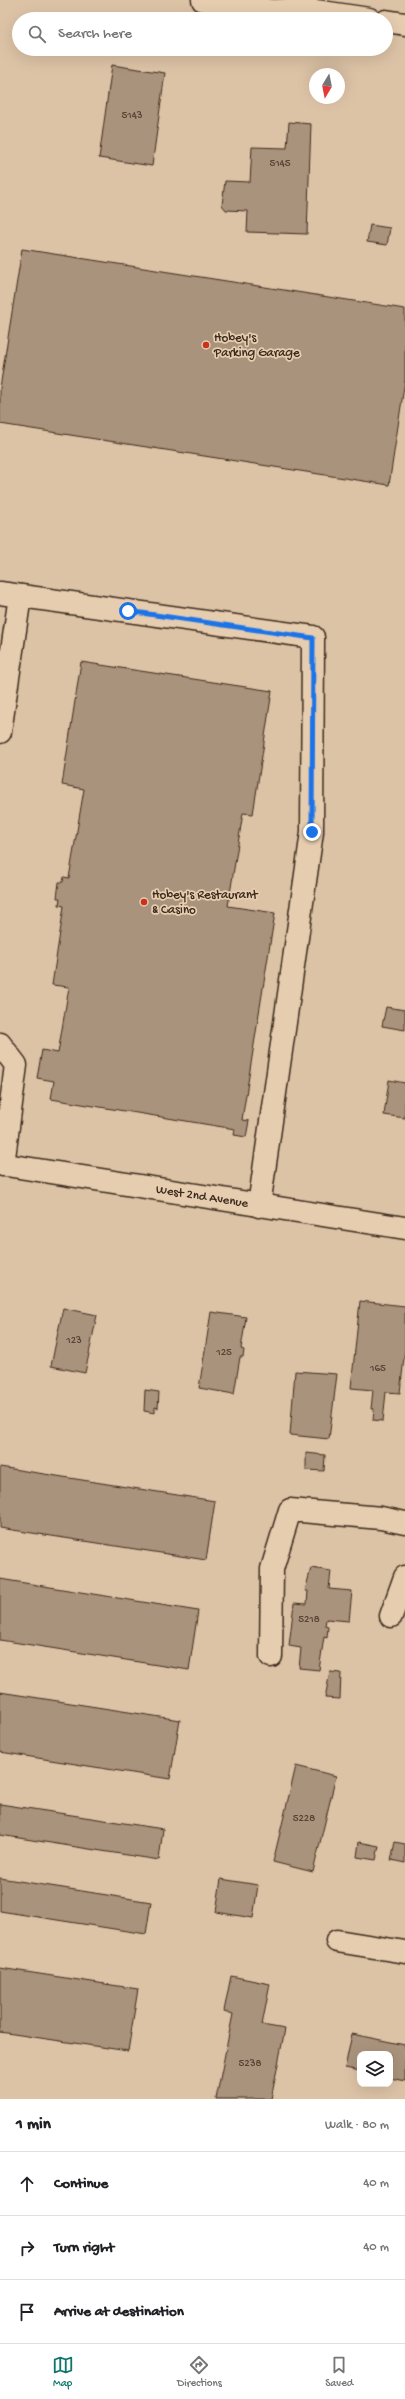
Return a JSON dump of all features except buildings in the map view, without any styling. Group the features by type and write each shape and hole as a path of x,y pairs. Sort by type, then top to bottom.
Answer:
{"street":[{"path":"203,0 274,11 302,9 322,12"},
{"path":"393,22 405,24"},
{"path":"0,732 10,595 313,638 312,832 259,1206"},
{"path":"0,1044 16,1065 2,1165"},
{"name":"West 2nd Avenue","path":"2,1165 405,1228"},
{"path":"271,1656 272,1569 290,1510 381,1518 405,1523"},
{"path":"391,1616 405,1578"},
{"path":"337,1941 405,1952"}],"place":[{"name":"Hobey's Parking Garage","path":"206,345"},
{"name":"Hobey's Restaurant & Casino","path":"144,902"}],"route":[{"path":"128,611 313,638 312,832"}]}
